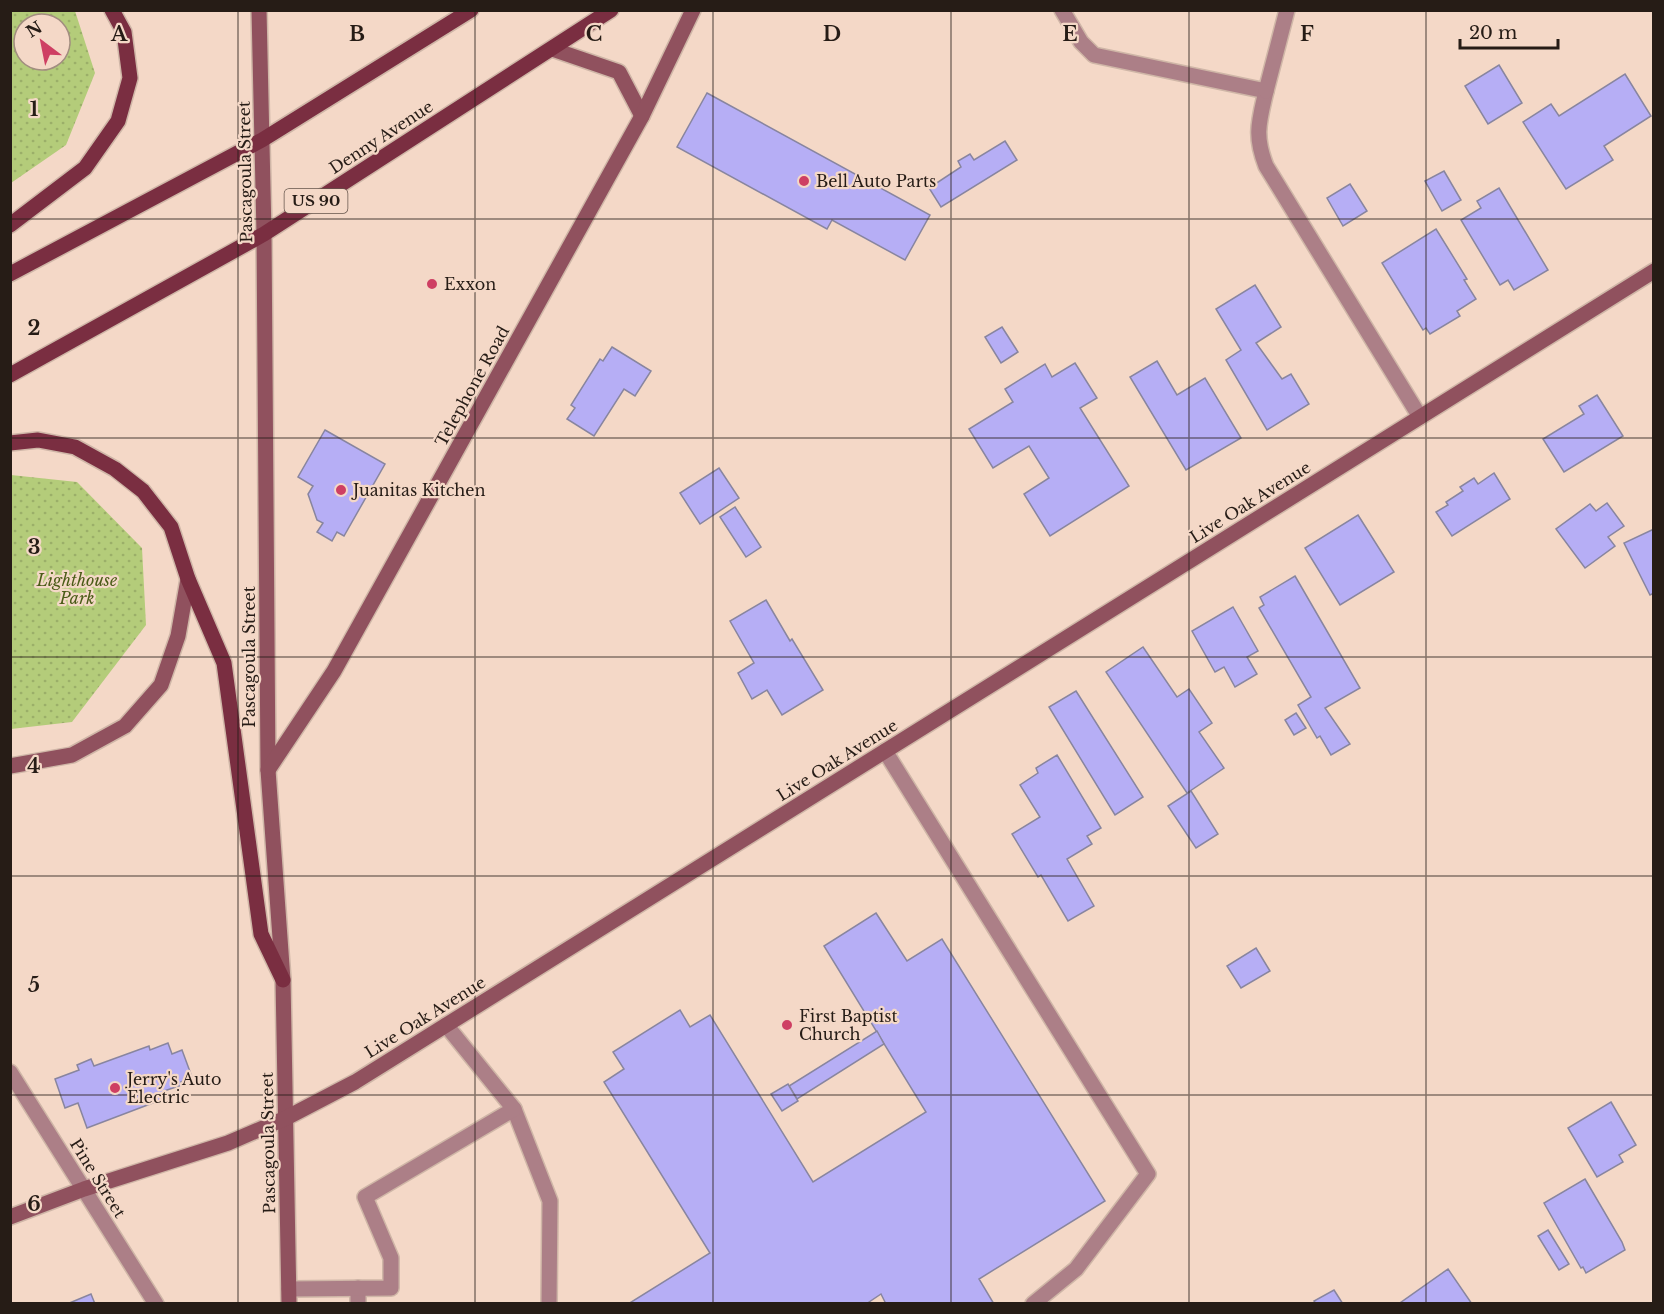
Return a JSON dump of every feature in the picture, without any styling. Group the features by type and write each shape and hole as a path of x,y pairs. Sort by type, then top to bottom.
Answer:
{"main road":[{"path":"10,225 86,168 118,121 130,78 124,32 112,10"},
{"path":"10,274 262,140 471,10"},
{"name":"Denny Avenue","path":"10,375 264,234 611,10"},
{"path":"10,443 38,440 75,447 115,469 143,491 171,527 188,579 224,663 261,934 283,980"}],"street":[{"name":"Pascagoula Street","path":"259,10 264,234 268,770 283,980 289,1296"},
{"name":"Telephone Road","path":"268,770 334,671 642,116 693,10"},
{"path":"1062,10 1081,42 1094,55 1266,91"},
{"path":"1287,10 1257,135 1259,148 1266,166 1420,417"},
{"path":"552,49 619,72 642,116"},
{"name":"Live Oak Avenue","path":"10,1217 84,1189 228,1143 286,1118 356,1082 1653,272"},
{"path":"10,766 72,755 125,726 160,685 178,636 188,579"},
{"path":"885,751 1148,1174 1076,1269 1033,1304"},
{"path":"446,1025 514,1109 550,1201 549,1304"},
{"name":"Pine Street","path":"10,1072 156,1304"},
{"path":"289,1296 358,1296 391,1288 391,1258 365,1197 514,1109"}],"green space":[{"path":"11,10 75,11 95,73 66,145 11,183"},
{"name":"Lighthouse Park","path":"11,475 77,482 142,548 146,625 72,722 11,729"}],"building":[{"path":"1499,65 1522,103 1488,124 1465,86"},
{"path":"1625,74 1651,116 1604,146 1613,160 1566,189 1523,122 1551,104 1559,116"},
{"name":"Bell Auto Parts","path":"707,93 930,215 905,260 832,220 827,229 677,147"},
{"path":"1005,141 1017,160 941,207 929,188 961,167 958,161 970,154 974,160"},
{"path":"1444,171 1461,200 1442,211 1425,181"},
{"path":"1350,184 1367,211 1343,226 1327,198"},
{"path":"1499,188 1548,270 1514,290 1508,280 1500,285 1461,220 1481,208 1477,201"},
{"path":"1436,229 1467,279 1464,280 1476,299 1457,311 1460,316 1430,334 1426,328 1423,330 1382,263"},
{"path":"1255,285 1281,327 1256,343 1282,379 1291,374 1309,404 1267,430 1226,360 1241,350 1216,309"},
{"path":"1002,327 1018,352 1001,363 985,337"},
{"path":"612,347 651,371 635,396 624,389 594,436 567,419 575,408 571,405 600,359 603,361"},
{"path":"1157,361 1177,395 1205,378 1241,438 1186,470 1130,377"},
{"path":"1075,363 1097,398 1080,408 1129,486 1050,536 1024,494 1049,478 1029,446 993,468 969,429 1013,402 1005,389 1045,364 1052,377"},
{"path":"1597,395 1623,436 1564,472 1543,439 1584,414 1579,406"},
{"name":"Juanitas Kitchen","path":"325,430 385,464 344,536 337,532 332,541 317,532 323,523 317,520 308,494 313,486 298,477"},
{"path":"719,468 739,498 700,524 680,493"},
{"path":"1494,473 1510,499 1452,536 1436,512 1448,505 1446,502 1463,491 1460,487 1474,478 1478,484"},
{"path":"1607,503 1624,526 1608,537 1615,546 1585,568 1556,529 1590,504 1596,511"},
{"path":"735,507 761,547 746,557 720,517"},
{"path":"1358,515 1394,572 1340,605 1305,548"},
{"path":"1654,529 1654,593 1650,595 1624,543"},
{"path":"1295,576 1360,688 1325,708 1350,744 1331,755 1320,736 1317,738 1298,705 1311,697 1259,608 1264,605 1260,597"},
{"path":"766,600 823,690 782,715 767,690 752,699 738,673 754,663 730,621"},
{"path":"1233,607 1258,651 1247,657 1257,674 1235,687 1224,667 1215,672 1192,631"},
{"path":"1143,647 1177,697 1189,689 1212,723 1199,732 1224,768 1187,793 1106,672"},
{"path":"1076,691 1143,797 1115,815 1049,707"},
{"path":"1296,713 1306,728 1294,735 1285,720"},
{"path":"1057,755 1101,828 1087,836 1092,844 1067,859 1094,906 1068,921 1041,875 1038,877 1012,834 1040,817 1020,785 1038,773 1036,768"},
{"path":"1191,791 1218,834 1196,848 1168,806"},
{"path":"876,913 907,961 942,939 1105,1201 979,1279 994,1304 886,1304 881,1294 866,1304 628,1304 710,1253 604,1082 624,1069 613,1052 680,1010 690,1027 710,1015 813,1182 926,1112 824,946"},
{"path":"1256,948 1270,971 1241,988 1227,966"},
{"path":"877,1031 884,1044 797,1099 789,1086"},
{"name":"Jerry's Auto Electric","path":"168,1043 172,1054 182,1050 192,1077 181,1082 182,1085 164,1091 166,1098 87,1128 78,1103 65,1108 55,1079 79,1070 77,1065 91,1059 94,1066 149,1046 150,1050"},
{"path":"788,1084 798,1101 782,1111 771,1094"},
{"path":"1611,1102 1636,1145 1619,1155 1623,1162 1597,1177 1568,1128"},
{"path":"1585,1179 1625,1250 1586,1273 1544,1203"},
{"path":"1548,1230 1569,1264 1559,1270 1538,1236"},
{"path":"1448,1269 1472,1304 1400,1304 1400,1303"},
{"path":"1334,1290 1343,1304 1316,1304 1314,1301"},
{"path":"91,1294 95,1304 67,1304"}],"place":[{"name":"Bell Auto Parts","path":"804,181"},
{"name":"Exxon","path":"432,284"},
{"name":"Juanitas Kitchen","path":"341,490"},
{"name":"First Baptist Church","path":"787,1025"},
{"name":"Jerry's Auto Electric","path":"115,1088"}]}
